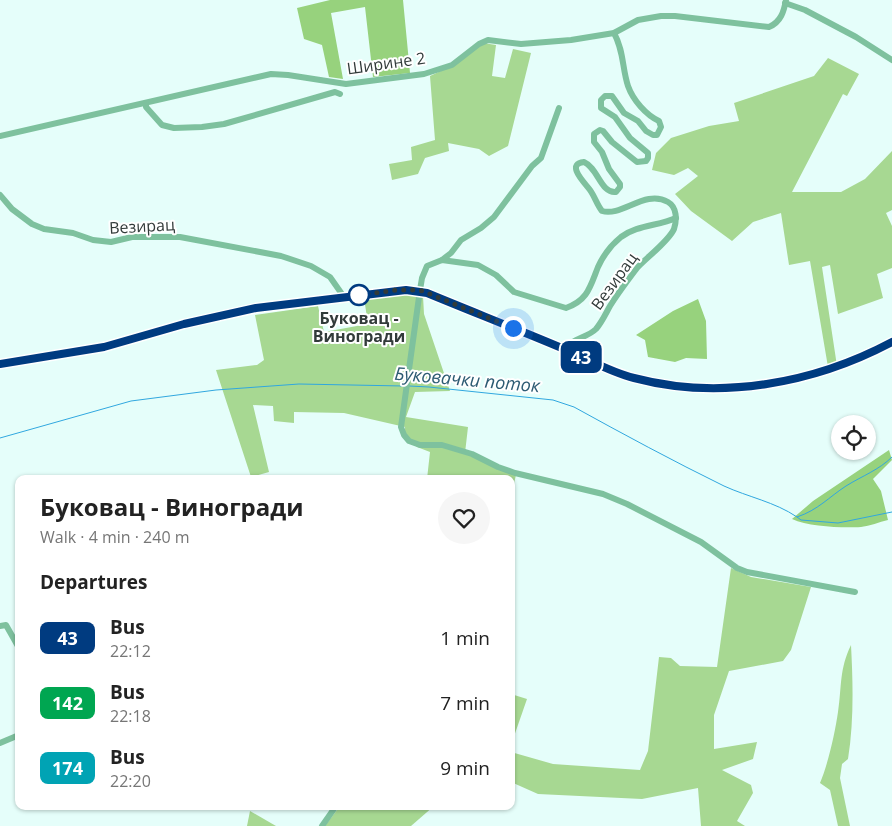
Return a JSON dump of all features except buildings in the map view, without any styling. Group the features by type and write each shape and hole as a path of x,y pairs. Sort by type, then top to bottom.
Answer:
{"street":[{"name":"Ширине 2","path":"0,136 271,74 346,84 424,74 452,65 479,44 488,40 521,44 571,40 614,32 638,20 662,16 770,27 780,20 785,2"},
{"path":"785,2 805,10 856,37 892,60"},
{"path":"614,32 620,44 628,86 640,106 650,116 659,121 661,126 657,135 653,135 646,131 638,121 624,113 612,96 606,96 601,100 602,108 615,117 630,138 648,153 648,158 646,161 637,162 612,142 603,130 600,130 594,134 594,142 602,152 609,169 620,184 620,187 616,192 609,191 604,187 592,166 584,162 578,164 576,172 591,191 602,212 615,212 642,200 663,200 670,202 676,218"},
{"path":"146,104 146,107 162,125 174,128 202,127 224,124 335,92 340,94"},
{"path":"560,108 541,158 521,180 494,218 461,240 451,253 442,260 427,266 420,290 401,427 404,435 408,441 420,445 442,445 472,454 515,473 603,494 679,530 701,542 737,568 748,572 855,592"},
{"name":"Везирац","path":"0,195 12,209 32,224 44,229 73,233 93,240 111,242 132,238 180,237 281,256 311,266 330,278 344,296"},
{"name":"Везирац","path":"442,260 478,265 496,275 514,292 566,308 583,297 591,286 605,253 622,237 644,227 676,218"},
{"name":"Везирац","path":"565,350 569,344 592,333 597,328 637,269 673,230 676,218"},
{"path":"0,364 104,347 184,324 241,311 397,290 420,290 614,372 645,381 681,386 730,387 774,382 822,372 852,362 892,342"},
{"path":"0,626 6,625 15,641"},
{"path":"0,743 15,737"},
{"path":"322,826 333,810"}],"green space":[{"path":"330,0 403,0 410,73 373,77 365,7 331,13 343,79 329,77 322,45 304,39 297,8"},
{"path":"483,43 496,45 492,76 505,78 513,49 531,53 508,146 489,156 479,149 448,143 449,151 425,158 418,174 392,180 389,164 412,160 411,147 435,140 430,76 445,69"},
{"path":"828,58 859,74 847,96 843,94 792,192 841,192 865,179 892,151 892,210 886,213 892,226 892,268 877,274 883,298 838,314 830,265 822,267 837,366 828,367 810,261 789,265 781,213 753,222 732,241 691,211 675,194 698,176 688,168 674,175 652,170 656,153 671,138 709,126 739,121 734,103 814,76"},
{"path":"402,294 423,296 424,314 450,391 415,392 406,417 468,427 465,453 516,475 515,479 515,475 427,475 430,452 417,447 405,435 405,427 344,413 294,412 294,423 274,421 273,406 253,405 269,472 250,475 216,370 257,365 264,360 255,315 318,306 324,332 368,324 364,298"},
{"path":"698,299 706,321 707,359 686,358 675,362 648,357 645,340 636,335 673,311"},
{"path":"889,450 892,460 873,479 881,491 888,520 864,526 845,527 817,525 792,519 813,501"},
{"path":"731,568 751,577 811,587 791,650 783,661 729,671 714,715 714,749 757,742 753,759 722,770 751,785 753,793 737,821 745,826 701,826 698,788 642,799 538,794 515,784 515,753 553,764 640,770 648,751 659,657 671,658 680,666 717,667"},
{"path":"851,645 853,688 851,731 848,759 842,764 840,778 850,826 838,826 830,790 820,783 833,739 844,662"},
{"path":"515,695 527,699 515,734"},
{"path":"337,810 429,810 411,826 325,826"},
{"path":"250,811 276,826 247,826"}],"waterway":[{"name":"Буковачки поток","path":"0,438 131,401 216,390 299,384 403,386"},
{"name":"Буковачки поток","path":"409,386 553,400 574,407 724,486 771,504 797,517 817,507 892,457"},
{"path":"797,517 801,520 838,523 892,512"}],"bus line":[{"name":"43","path":"0,364 104,347 184,324 256,308 397,290 420,290 614,372 645,381 695,387 730,387 801,378 852,362 892,342"}],"place":[{"name":"Буковац - Виногради","path":"359,295"}],"route":[{"path":"359,295 397,290 420,290 513,328"}]}
